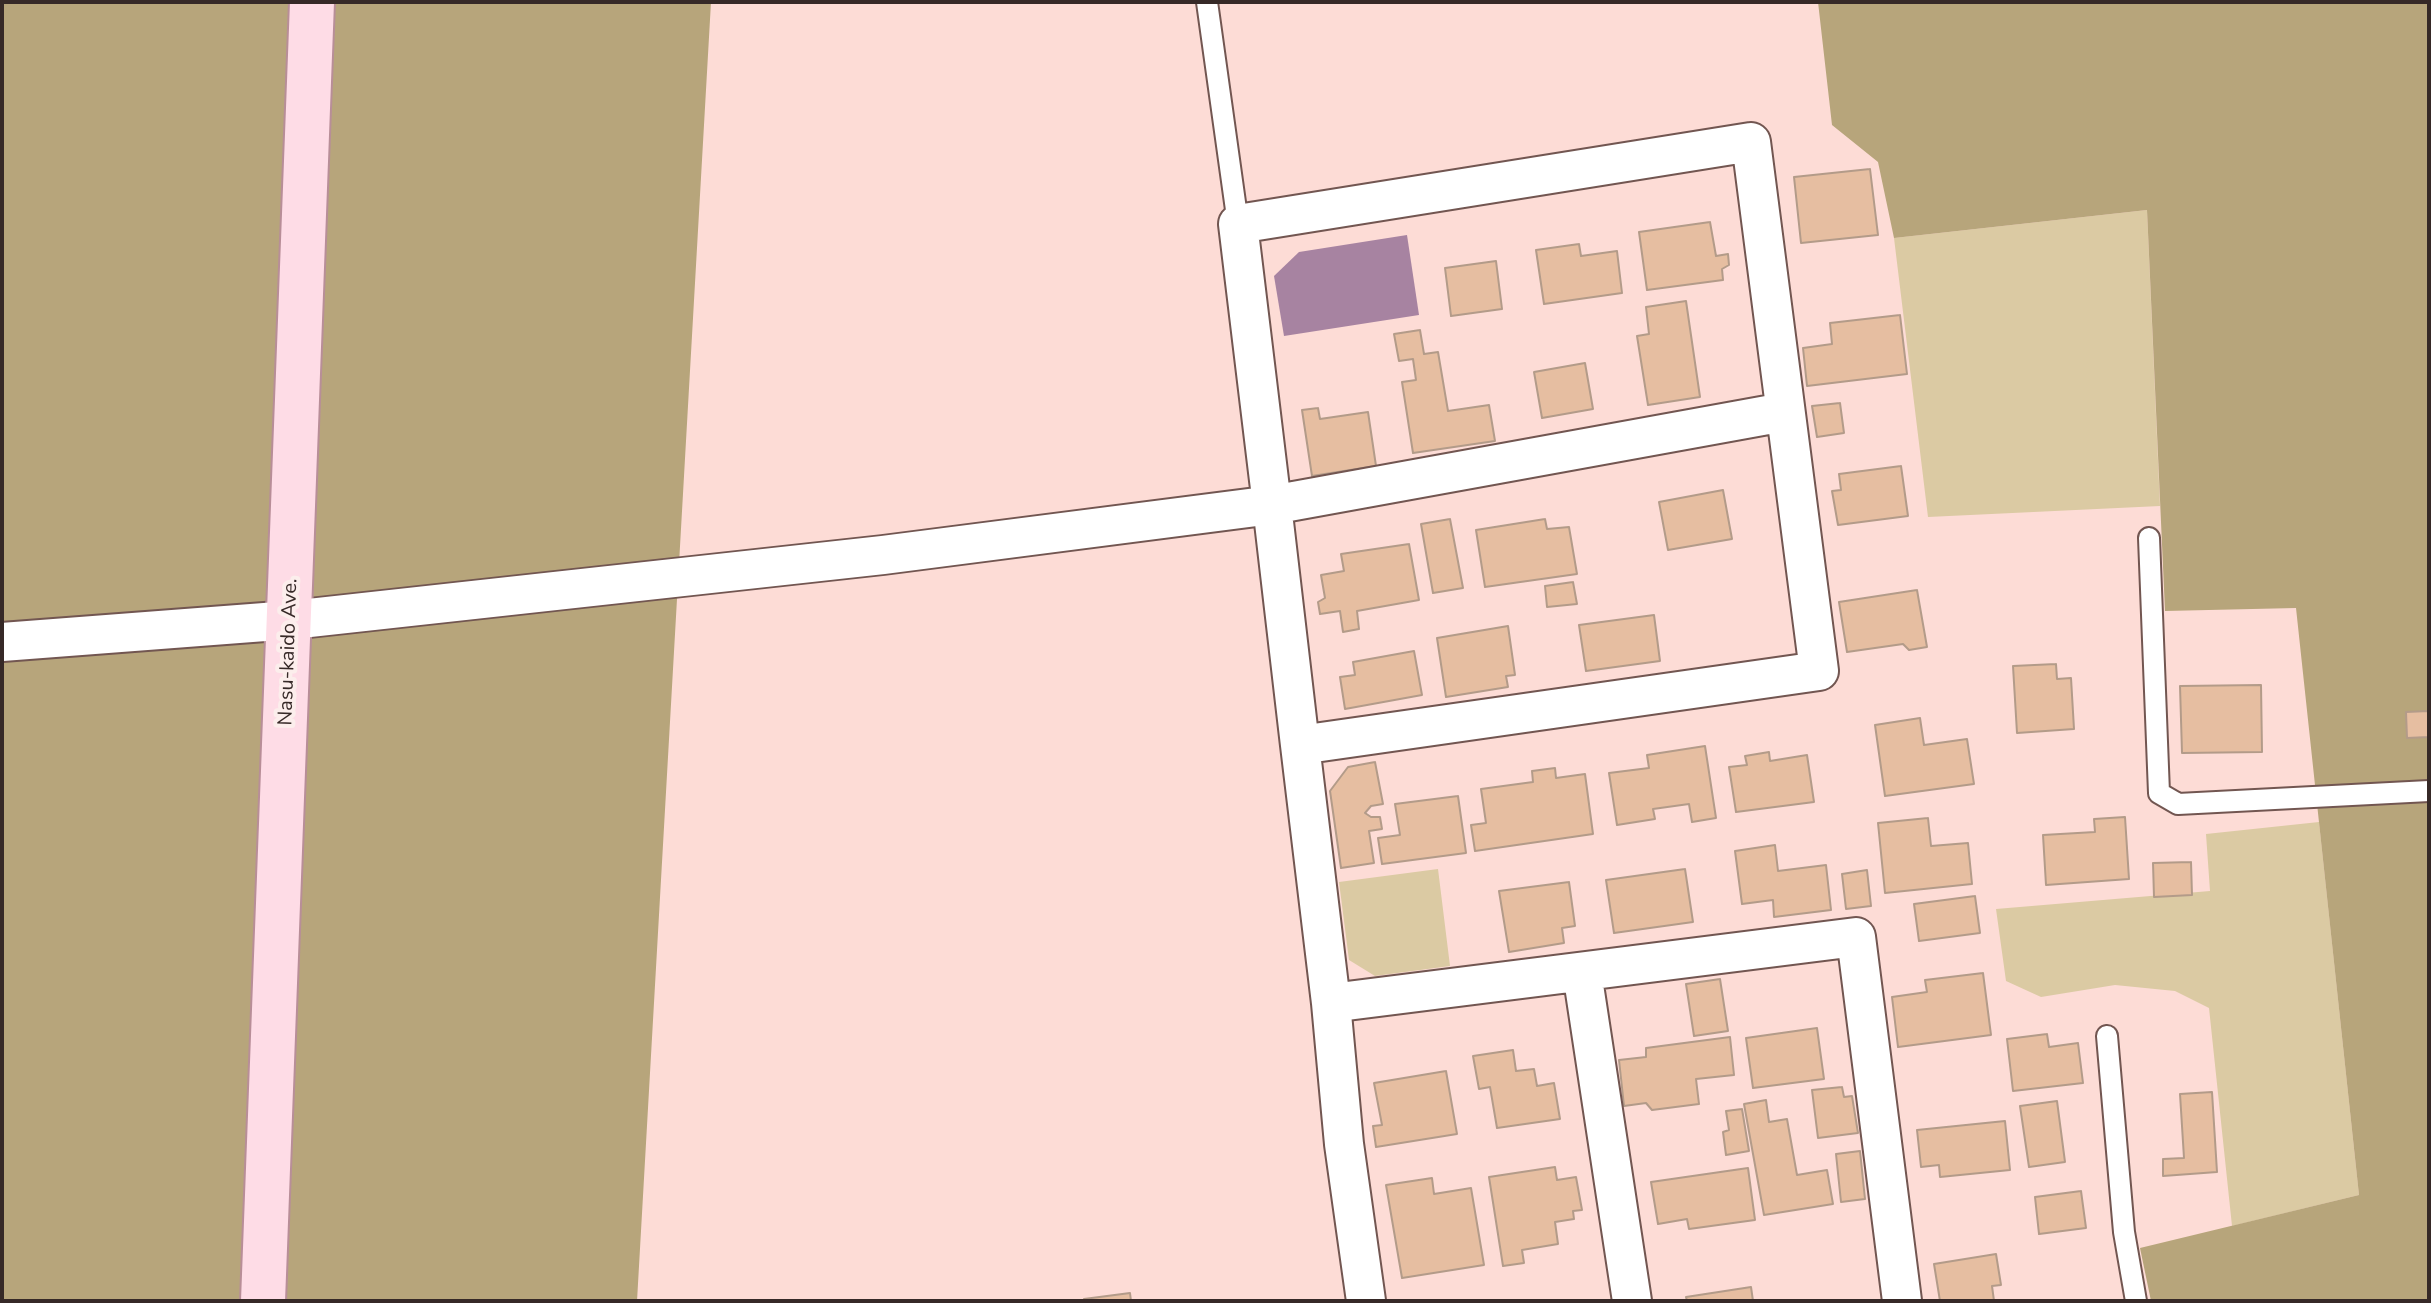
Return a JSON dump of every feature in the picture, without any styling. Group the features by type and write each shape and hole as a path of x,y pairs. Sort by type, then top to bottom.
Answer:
{"main road":[{"name":"Nasu-kaido Ave.","path":"263,1301 312,2"}],"street":[{"path":"1300,745 1819,671 1751,142 1238,224 1272,505 1300,745 1331,1003 1344,1144 1366,1301"},
{"path":"2,642 291,620 883,555 1272,505 1784,412"},
{"path":"1331,1003 1856,937 1902,1301"},
{"path":"1582,972 1632,1301"}],"lane":[{"path":"1207,2 1238,224"},
{"path":"2149,538 2159,793 2178,804 2429,791"},
{"path":"2107,1036 2124,1232 2136,1301"}],"shaded area":[{"path":"2,2 711,2 637,1301 2,1301"},
{"path":"1818,2 2429,2 2429,1301 2151,1301 2140,1248 2359,1195 2296,608 2165,611 2147,210 1894,238 1878,162 1832,125"},
{"path":"2147,210 2160,506 1928,517 1894,238"},
{"path":"1407,235 1419,315 1284,336 1274,276 1299,252"},
{"path":"2319,822 2359,1195 2232,1226 2209,1008 2175,991 2115,985 2041,997 2006,981 1996,909 2210,891 2206,834"},
{"path":"1438,869 1450,966 1375,976 1349,960 1339,882"}],"building":[{"path":"1870,169 1878,235 1801,243 1794,177"},
{"path":"1710,222 1716,256 1728,254 1729,265 1722,269 1723,280 1647,290 1639,232"},
{"path":"1579,244 1581,256 1617,251 1622,293 1544,304 1536,250"},
{"path":"1496,261 1502,309 1451,316 1445,268"},
{"path":"1686,301 1700,397 1648,405 1637,336 1649,334 1646,307"},
{"path":"1900,315 1907,374 1807,386 1803,348 1832,344 1830,323"},
{"path":"1420,330 1424,354 1438,352 1448,411 1489,405 1495,441 1413,453 1402,382 1416,380 1413,359 1399,361 1394,334"},
{"path":"1585,363 1593,409 1542,418 1534,372"},
{"path":"1840,403 1844,433 1817,437 1812,406"},
{"path":"1318,408 1320,419 1368,412 1376,466 1312,476 1302,410"},
{"path":"1901,466 1908,516 1838,525 1832,491 1841,490 1839,474"},
{"path":"1723,490 1732,539 1668,550 1659,502"},
{"path":"1450,519 1463,588 1433,593 1421,524"},
{"path":"1545,519 1547,529 1569,527 1577,574 1485,587 1476,530"},
{"path":"1409,544 1419,600 1357,611 1359,629 1343,632 1340,611 1320,614 1318,602 1325,598 1321,575 1344,571 1341,554"},
{"path":"1573,582 1577,604 1547,607 1545,586"},
{"path":"1917,590 1927,647 1909,650 1903,644 1847,652 1839,602"},
{"path":"1654,615 1660,661 1586,671 1579,625"},
{"path":"1508,626 1515,675 1506,676 1508,687 1446,697 1437,638"},
{"path":"1414,651 1422,695 1345,709 1340,677 1355,675 1353,662"},
{"path":"2056,664 2057,679 2071,678 2074,729 2017,733 2013,666"},
{"path":"2261,685 2262,752 2182,753 2180,686"},
{"path":"2428,711 2429,737 2407,738 2406,712"},
{"path":"1920,718 1924,745 1967,739 1974,784 1885,796 1875,725"},
{"path":"1705,746 1716,818 1692,822 1689,804 1653,809 1655,819 1617,825 1609,773 1649,768 1647,755"},
{"path":"1769,752 1770,761 1807,755 1814,802 1736,812 1729,767 1747,765 1745,756"},
{"path":"1375,762 1383,804 1371,806 1365,813 1380,817 1382,829 1369,831 1374,863 1341,868 1330,791 1348,767"},
{"path":"1555,768 1556,778 1585,774 1593,834 1475,851 1471,825 1486,823 1481,789 1533,782 1532,771"},
{"path":"1458,796 1466,853 1382,864 1378,838 1400,835 1395,804"},
{"path":"2125,817 2129,879 2046,885 2043,835 2095,832 2094,819"},
{"path":"1928,818 1931,846 1968,843 1972,884 1885,893 1878,823"},
{"path":"1775,845 1778,871 1826,865 1831,910 1774,917 1773,900 1742,904 1735,851"},
{"path":"2191,862 2192,895 2154,897 2153,863"},
{"path":"1685,869 1693,922 1614,933 1606,880"},
{"path":"1867,870 1871,906 1846,909 1842,874"},
{"path":"1569,882 1575,926 1562,928 1564,943 1509,952 1499,891"},
{"path":"1975,896 1980,933 1919,941 1914,904"},
{"path":"1983,973 1991,1035 1898,1047 1892,997 1927,992 1925,980"},
{"path":"1720,979 1728,1031 1694,1036 1686,984"},
{"path":"1817,1028 1824,1079 1753,1088 1746,1038"},
{"path":"2047,1034 2049,1047 2078,1043 2083,1083 2013,1091 2007,1039"},
{"path":"1730,1037 1734,1075 1696,1079 1699,1104 1652,1110 1646,1103 1624,1106 1619,1060 1646,1057 1646,1048"},
{"path":"1513,1050 1516,1071 1534,1069 1537,1086 1554,1083 1560,1119 1497,1128 1490,1087 1479,1089 1473,1056"},
{"path":"1446,1071 1457,1134 1376,1147 1373,1126 1382,1125 1374,1083"},
{"path":"1842,1087 1844,1097 1852,1096 1858,1133 1818,1138 1812,1090"},
{"path":"2212,1092 2217,1172 2163,1176 2163,1159 2184,1158 2180,1094"},
{"path":"1766,1100 1769,1122 1787,1119 1797,1175 1827,1170 1833,1204 1764,1215 1744,1104"},
{"path":"2057,1101 2065,1162 2029,1167 2020,1106"},
{"path":"1742,1109 1749,1151 1726,1155 1723,1132 1729,1130 1726,1111"},
{"path":"2005,1121 2010,1170 1940,1177 1939,1165 1921,1167 1917,1130"},
{"path":"1860,1151 1865,1199 1841,1202 1836,1154"},
{"path":"1555,1167 1557,1180 1576,1177 1582,1210 1573,1211 1574,1219 1555,1222 1558,1244 1522,1250 1524,1263 1503,1266 1489,1177"},
{"path":"1748,1168 1755,1220 1689,1229 1687,1219 1658,1224 1651,1182"},
{"path":"1432,1178 1434,1194 1471,1188 1484,1265 1402,1278 1386,1185"},
{"path":"2081,1191 2086,1228 2039,1234 2035,1197"},
{"path":"1996,1254 2001,1285 1992,1286 1994,1301 1940,1301 1934,1264"},
{"path":"1751,1287 1753,1301 1687,1301 1686,1297"},
{"path":"1130,1293 1131,1301 1084,1301 1084,1299"}]}
